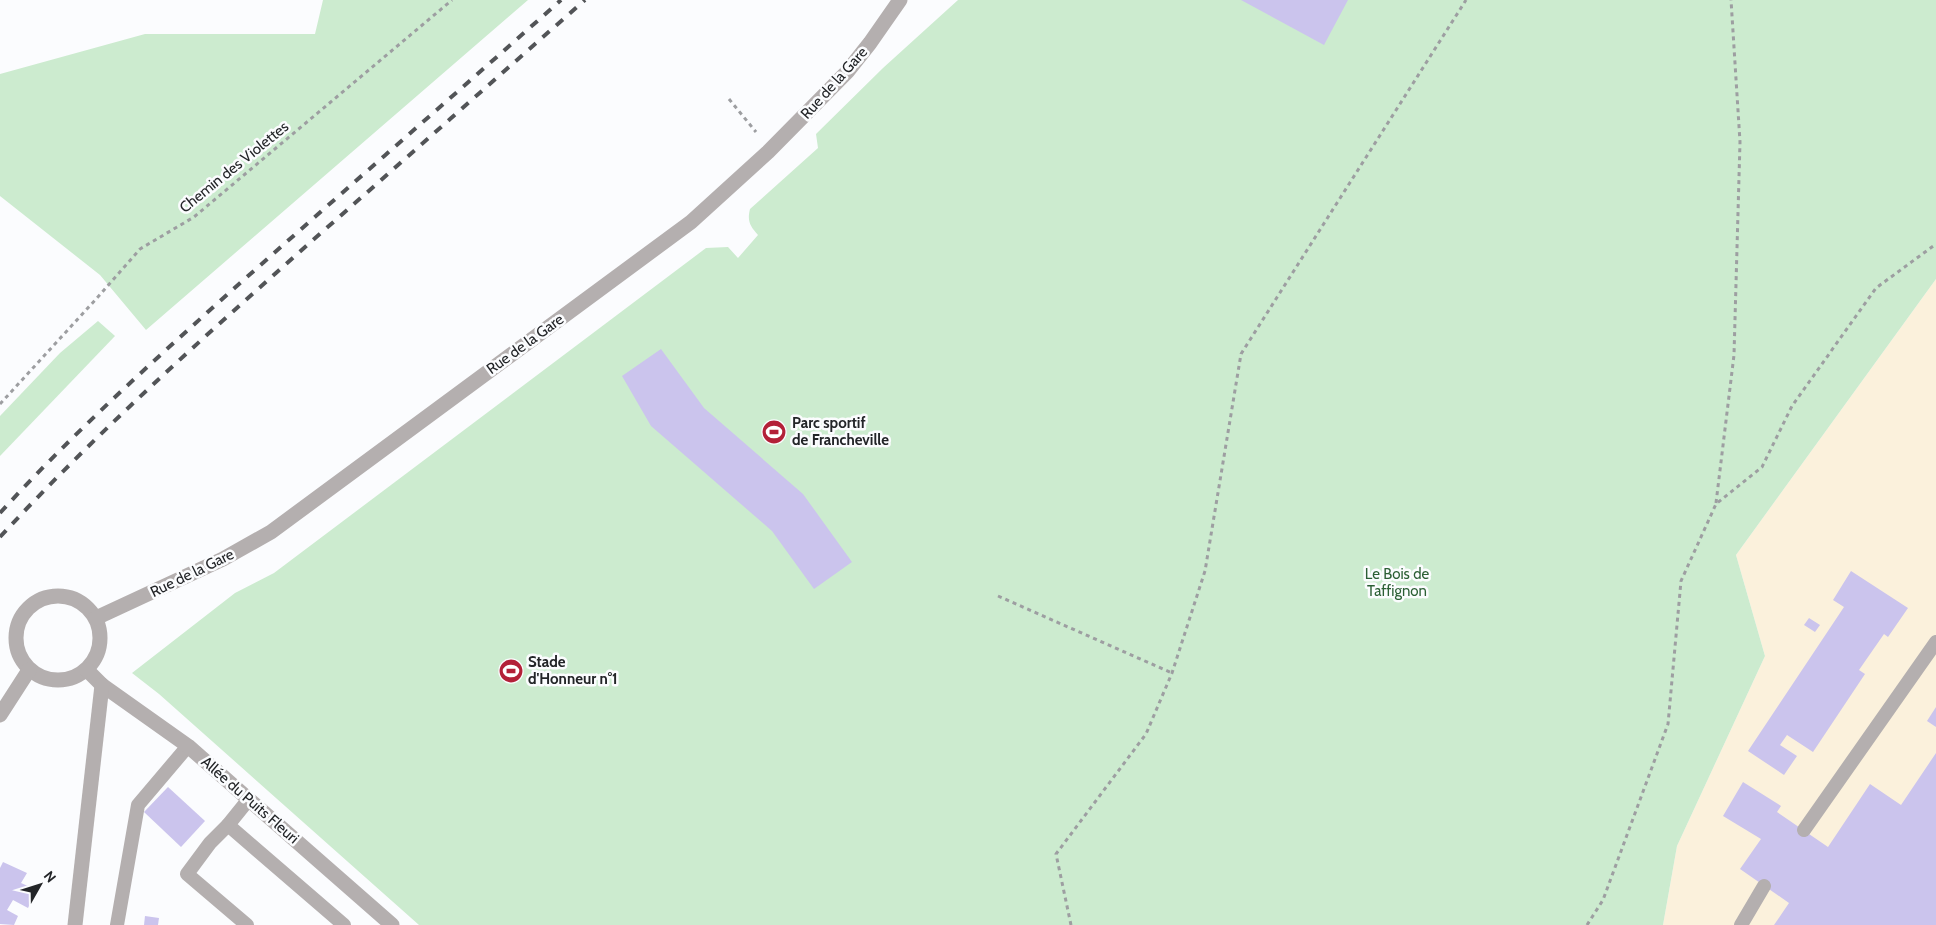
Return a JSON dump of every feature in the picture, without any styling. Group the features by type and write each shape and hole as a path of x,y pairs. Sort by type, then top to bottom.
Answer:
{"street":[{"name":"Rue de la Gare","path":"96,618 223,559 271,532 691,222 768,152 847,72 900,0"},
{"path":"50,596 76,600 87,607 96,618 100,632 100,645 96,659 87,670 76,677 64,681 52,681 40,677 29,670 21,660 16,647 16,633 19,621 27,609 37,601 50,596"},
{"path":"0,715 29,670"},
{"path":"75,925 102,684 87,670"},
{"name":"Allée du Puits Fleuri","path":"102,684 188,746 392,925"}],"lane":[{"path":"1804,830 1936,642"},
{"path":"117,925 138,805 188,746"},
{"path":"247,925 187,874 210,843 228,825 249,799"},
{"path":"228,825 344,925"},
{"path":"1740,925 1764,886"}],"path":[{"name":"Chemin des Violettes","path":"0,404 140,249 194,217 452,0"},
{"path":"1071,925 1056,854 1146,734 1172,673 1204,571 1241,354 1466,0"},
{"path":"1587,925 1603,900 1668,724 1681,581 1716,504 1734,355 1740,142 1731,0"},
{"path":"729,99 757,134"},
{"path":"1716,504 1762,467 1792,406 1876,288 1936,244"},
{"path":"998,596 1172,673"}],"shaded area":[{"path":"1936,279 1936,925 1663,925 1677,846 1765,656 1736,555"}],"green space":[{"path":"323,0 528,0 146,330 100,275 0,196 0,74 145,34 315,34"},
{"name":"Le Bois de Taffignon","path":"958,0 1936,0 1936,279 1736,555 1765,656 1677,846 1663,925 419,925 159,694 132,673 235,593 274,573 706,248 728,247 738,258 758,235 750,223 750,209 818,148 816,134 883,68"},
{"path":"98,321 115,336 0,456 0,416 60,353"}],"building":[{"path":"1241,0 1348,0 1324,45"},
{"path":"661,349 704,408 803,494 852,562 814,589 772,531 651,426 622,376"},
{"path":"1851,571 1908,608 1888,637 1884,634 1859,670 1865,674 1813,752 1787,735 1780,745 1797,756 1784,775 1748,751 1844,607 1833,600"},
{"path":"1809,618 1820,625 1815,632 1804,625"},
{"path":"1936,707 1936,727 1927,721"},
{"path":"1936,753 1936,925 1774,925 1789,903 1740,869 1761,839 1723,816 1743,782 1781,806 1777,812 1828,847 1870,784 1901,805"},
{"path":"168,787 205,821 181,847 144,812"},
{"path":"3,862 27,873 21,883 37,890 28,908 13,900 7,910 18,916 14,925 0,924 0,868"},
{"path":"145,916 159,918 158,925 144,925"}],"railway":[{"path":"0,513 111,400 170,346 561,0"},
{"path":"0,537 75,459 192,348 585,0"}],"place":[{"name":"Parc sportif de Francheville","path":"774,432"},
{"name":"Stade d'Honneur n°1","path":"511,671"}]}
